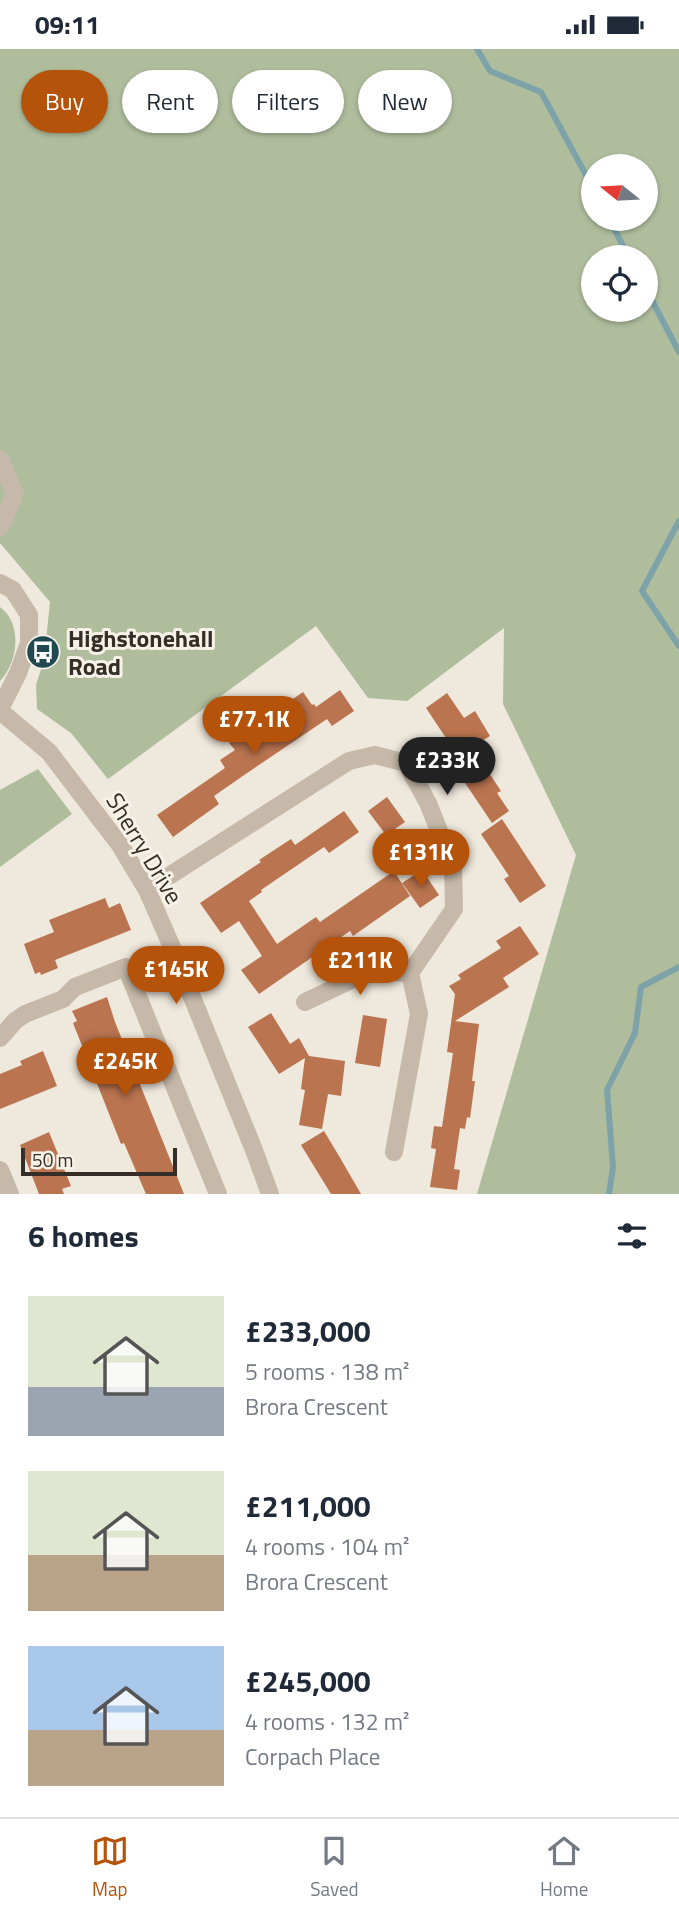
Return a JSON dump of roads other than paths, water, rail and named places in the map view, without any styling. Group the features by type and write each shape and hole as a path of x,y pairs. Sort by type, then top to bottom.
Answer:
{"street":[{"path":"0,459 15,494 0,527"},
{"path":"0,583 13,590 29,615 29,643 18,674 0,710"},
{"name":"Sherry Drive","path":"0,710 49,752 96,811 147,890 187,982 270,1194"},
{"path":"147,890 349,761 375,755 406,762 428,803 453,866 454,909 410,973 419,1014 394,1152"},
{"path":"0,1038 25,1014 64,999 75,987 126,967 218,1194"},
{"path":"305,1002 370,971 410,973"}],"waterway":[{"path":"477,49 490,71 541,92 581,166"},
{"path":"615,231 623,245"},
{"path":"658,312 679,352"},
{"path":"679,521 642,591 679,646"},
{"path":"609,1194 613,1167 607,1090 635,1033 641,987 679,967"}],"place":[{"name":"Highstonehall Road","path":"43,652"}]}
